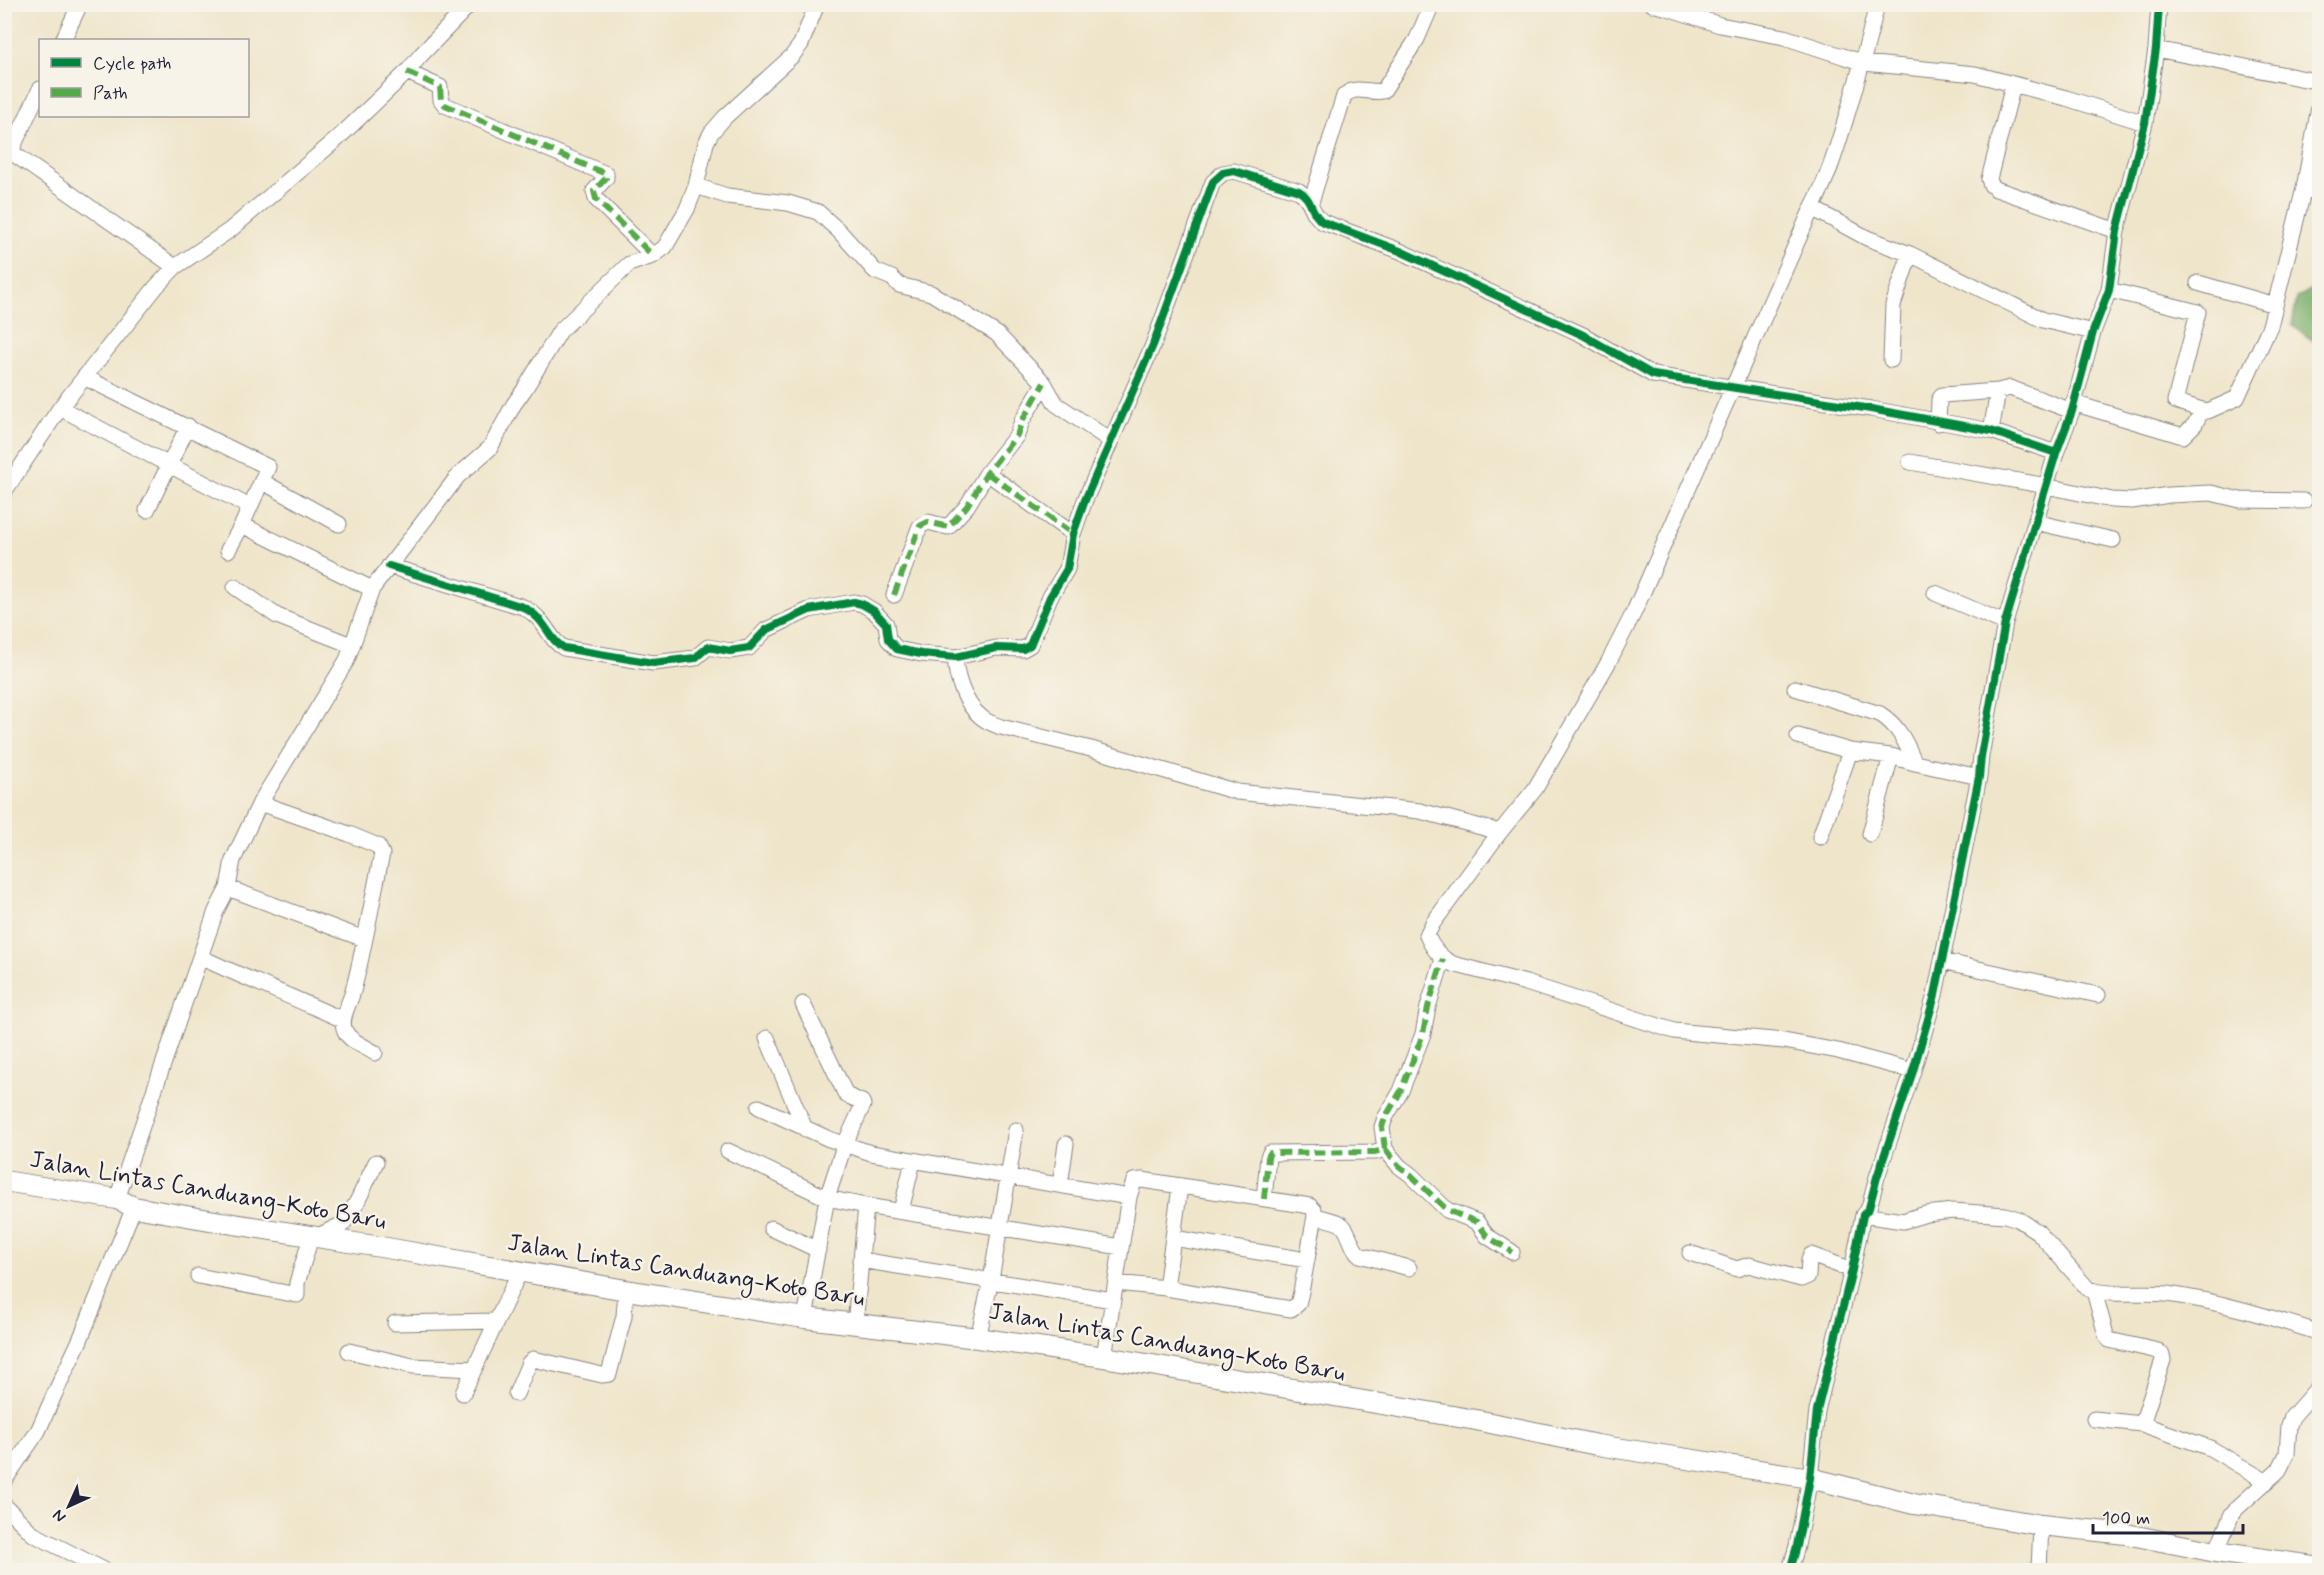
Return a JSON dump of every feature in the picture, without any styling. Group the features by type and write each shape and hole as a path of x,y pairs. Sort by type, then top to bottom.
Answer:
{"main road":[{"name":"Jalan Lintas Canduang-Koto Baru","path":"4,1181 313,1237 626,1290 855,1325 978,1338 1104,1356 1476,1420 1597,1445 1810,1478 1914,1504 2041,1525 2126,1534 2313,1568"}],"street":[{"path":"63,39 80,4"},
{"path":"4,492 60,408 139,307 175,267 230,230 337,139 407,72 470,4"},
{"path":"6,1472 38,1431 80,1340 125,1203 200,957 216,911 228,888 233,860 260,803 347,660 372,590 458,476 490,448 514,404 560,332 629,264 653,256 661,251 669,241 696,186 711,133 725,117 792,56 801,44 818,4"},
{"path":"1311,202 1344,96 1349,90 1355,89 1383,91 1417,39 1432,4"},
{"path":"1652,4 1719,25 1784,37 1864,63 1976,74 2066,98 2145,123"},
{"path":"1877,4 1864,63 1838,149 1825,183 1629,622 1536,789 1500,832 1433,923 1427,935 1430,944 1443,959 1454,964 1526,983 1674,1031 1784,1041 1838,1051 1913,1071"},
{"path":"1790,1570 1810,1478 1816,1411 1852,1270 1863,1215 1869,1208 1935,995 1979,777 2005,623 2056,453 2073,407 2093,332 2109,290 2117,231 2145,123 2156,49 2159,4"},
{"path":"2156,49 2319,82"},
{"path":"407,72 440,87 441,100 445,105 606,174 606,178 594,190 596,200 653,256"},
{"path":"2013,85 1989,179 1991,185 2117,231"},
{"path":"39,91 8,149 175,267"},
{"path":"2109,290 2198,312 2175,401 2208,411 2237,398 2270,326 2304,188 2319,102"},
{"path":"389,566 524,607 542,620 556,644 564,648 653,663 694,658 708,647 730,651 749,648 766,630 809,610 854,602 874,611 886,624 888,639 897,649 956,657 996,648 1023,649 1030,645 1050,597 1067,569 1073,534 1085,500 1153,345 1213,182 1223,173 1234,171 1299,190 1311,202 1315,218 1400,251 1583,335 1653,375 1871,409 1990,431 2056,453"},
{"path":"696,186 727,196 788,203 818,212 839,231 875,271 892,278 899,285 932,293 997,333 1044,383 1056,404 1111,441"},
{"path":"2304,188 2319,195"},
{"path":"1812,208 1868,238 1910,254 2043,320 2093,332"},
{"path":"1891,360 1893,305 1910,254"},
{"path":"2198,283 2275,305"},
{"path":"84,377 268,467 263,482 228,550"},
{"path":"894,595 920,526 927,522 948,527 952,525 967,506 987,473 1017,435 1022,421 1044,383"},
{"path":"1938,423 1939,400 1942,395 2010,388 2183,436 2195,424 2202,410"},
{"path":"1990,431 1998,391"},
{"path":"60,408 250,507"},
{"path":"147,510 188,426"},
{"path":"1911,462 2112,500 2132,501 2169,495 2211,493 2240,501 2304,501"},
{"path":"987,473 1073,534"},
{"path":"263,482 339,524"},
{"path":"2035,522 2113,540"},
{"path":"242,525 372,590"},
{"path":"235,586 277,616 351,645"},
{"path":"1935,593 2005,623"},
{"path":"956,657 955,668 970,705 978,715 1001,727 1091,749 1237,792 1420,811 1500,832"},
{"path":"1795,688 1880,714 1897,728 1915,763"},
{"path":"1798,736 1850,751 1890,756 1979,777"},
{"path":"1820,837 1850,751"},
{"path":"1870,834 1890,756"},
{"path":"260,803 378,846 382,854 363,939 363,955 343,1020 345,1031 351,1038 375,1053"},
{"path":"228,888 363,939"},
{"path":"200,957 229,972 259,982 343,1020"},
{"path":"1443,959 1428,1007 1423,1034 1401,1091 1382,1127 1385,1149 1399,1166 1447,1210 1477,1222 1487,1236 1512,1252"},
{"path":"1942,961 2098,995"},
{"path":"803,1004 846,1095 862,1102 863,1105 844,1146 827,1198 805,1318"},
{"path":"766,1038 805,1128"},
{"path":"759,1107 844,1146 914,1161 1129,1197"},
{"path":"978,1338 991,1280 1016,1130"},
{"path":"1059,1185 1066,1144"},
{"path":"1264,1199 1270,1153 1375,1152 1385,1149"},
{"path":"728,1151 827,1198 1121,1247"},
{"path":"901,1211 914,1161"},
{"path":"198,1276 297,1295 297,1283 313,1237 343,1224 357,1202 376,1162"},
{"path":"1104,1356 1129,1197 1132,1184 1138,1179 1310,1206 1314,1210 1315,1216 1298,1304 1291,1309 1166,1288 1116,1283"},
{"path":"1166,1288 1180,1187"},
{"path":"855,1325 866,1206"},
{"path":"1863,1215 1903,1221 1926,1214 1953,1211 2005,1215 2018,1219 2038,1232 2082,1284 2094,1291 2166,1294 2205,1301 2284,1321 2319,1333"},
{"path":"1315,1216 1344,1226 1357,1253 1409,1268"},
{"path":"771,1228 818,1250"},
{"path":"1173,1238 1306,1260"},
{"path":"1690,1253 1737,1269 1749,1265 1801,1279 1808,1276 1811,1256 1852,1270"},
{"path":"860,1260 1113,1300"},
{"path":"463,1393 520,1271"},
{"path":"516,1394 529,1363 533,1359 602,1375 609,1374 622,1326 626,1290"},
{"path":"2094,1291 2109,1340 2162,1355 2163,1360 2142,1424"},
{"path":"395,1323 496,1321"},
{"path":"349,1351 413,1366 474,1369"},
{"path":"2216,1552 2232,1514 2267,1482 2284,1462 2292,1417 2319,1384"},
{"path":"2094,1419 2142,1424 2210,1448 2267,1482"},
{"path":"4,1505 33,1534 104,1570"},
{"path":"2039,1570 2041,1525"}],"green space":[{"path":"2319,285 2319,345 2292,325 2297,298"}],"marked path":[{"path":"407,72 440,87 441,100 445,105 606,174 606,178 594,191 596,199 653,256"},
{"path":"894,595 920,526 928,522 948,527 967,506 987,473 1017,435 1022,421 1044,383"},
{"path":"987,473 1073,534"},
{"path":"1264,1199 1270,1153 1375,1152 1385,1149 1382,1127 1401,1091 1423,1034 1428,1007 1443,959"},
{"path":"1385,1149 1399,1166 1447,1210 1477,1222 1487,1236 1512,1252"}],"cycle path":[{"path":"1790,1570 1810,1478 1817,1411 1852,1270 1863,1215 1869,1208 1935,995 1979,777 2005,623 2056,453 2072,411 2093,332 2109,290 2117,231 2145,123 2156,49 2159,4"},
{"path":"389,566 523,607 537,617 554,640 564,648 653,663 695,658 708,647 730,651 749,648 766,630 809,610 854,602 874,611 886,624 888,639 897,649 956,657 996,648 1023,649 1030,645 1050,597 1067,569 1073,534 1085,500 1153,345 1213,182 1223,173 1234,171 1299,191 1304,194 1316,215 1323,222 1400,251 1583,335 1653,375 1871,409 1991,431 2056,453"}]}
